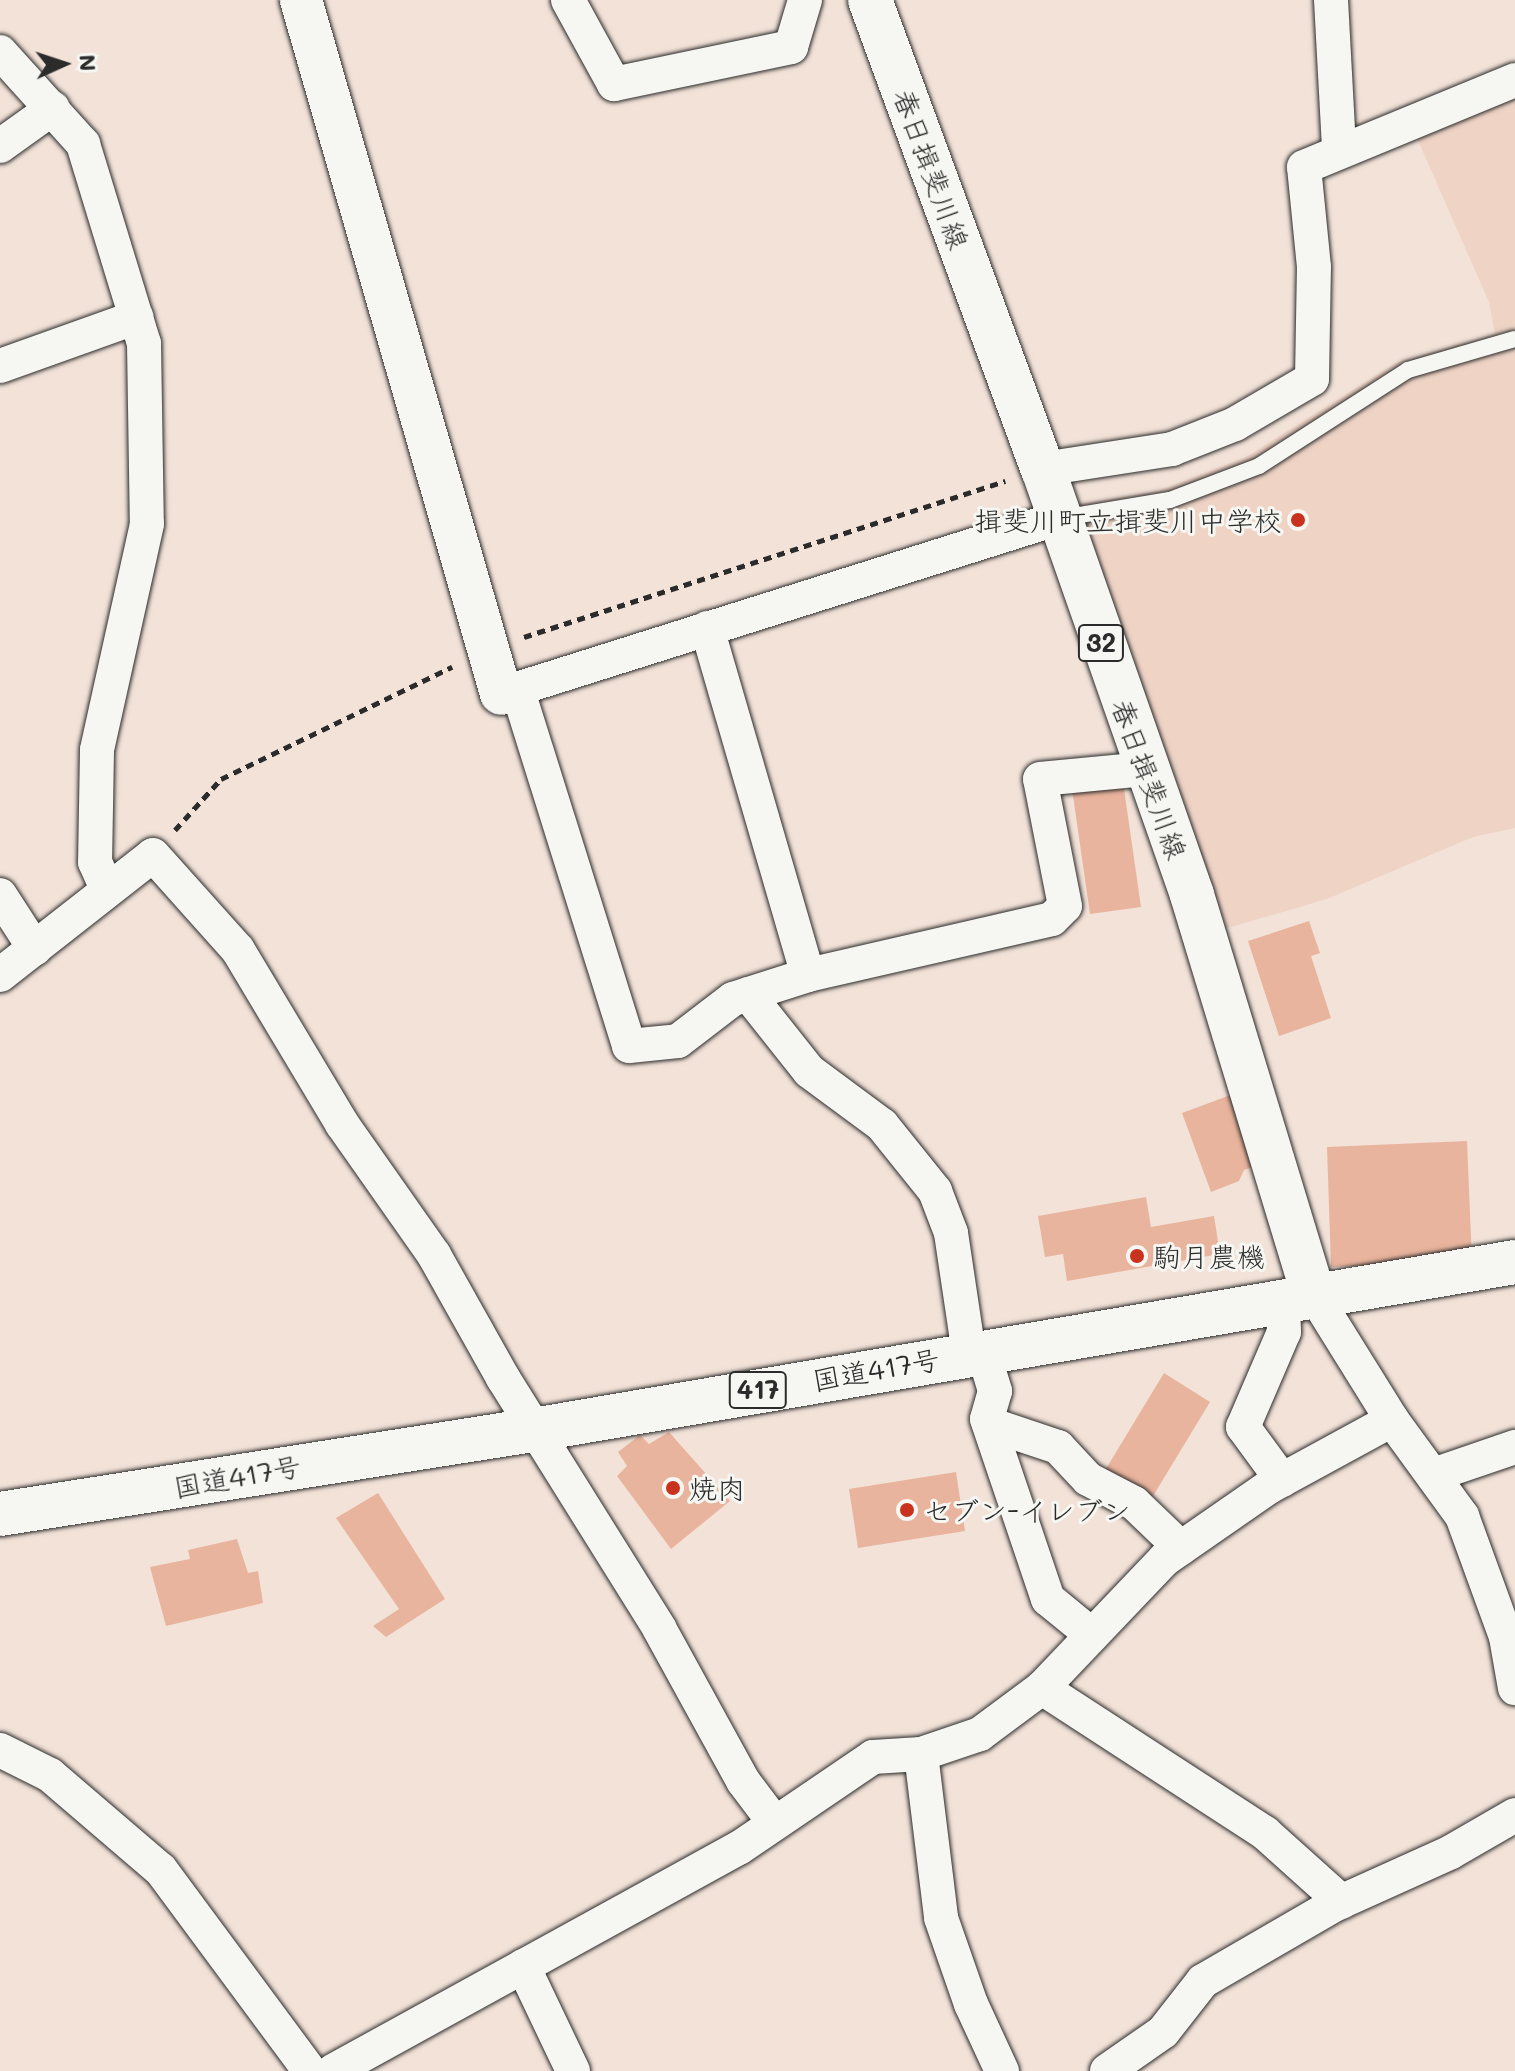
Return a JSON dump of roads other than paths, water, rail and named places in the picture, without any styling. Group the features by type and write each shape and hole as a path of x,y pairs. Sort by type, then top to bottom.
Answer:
{"main road":[{"name":"春日揖斐川線","path":"870,0 1043,469 1056,519 1192,895 1298,1296"},
{"name":"国道417号","path":"0,1514 539,1429 1298,1296 1515,1262"}],"street":[{"path":"301,0 509,691 629,1046 678,1041 733,999 808,975 1052,919 1065,906 1040,779 1146,769"},
{"path":"568,0 614,84 791,47 805,0"},
{"path":"1331,0 1339,149"},
{"path":"0,52 83,144 144,343 147,524 97,750 95,862 106,887"},
{"path":"1043,469 1172,449 1235,424 1312,379 1314,267 1304,167 1339,149 1515,80"},
{"path":"0,146 53,108"},
{"path":"0,366 137,317"},
{"path":"509,691 1056,519"},
{"path":"707,628 808,975"},
{"path":"0,975 106,887 153,855 238,950 342,1124 434,1255 503,1378 539,1429 659,1628 743,1781 774,1822"},
{"path":"0,895 35,949"},
{"path":"748,994 809,1071 882,1125 935,1191 951,1233 976,1352 995,1391 989,1424 1048,1599 1092,1635"},
{"path":"1298,1296 1462,1516 1506,1637 1515,1688"},
{"path":"1282,1480 1243,1427 1298,1296"},
{"path":"333,2071 739,1848 873,1757 921,1754 980,1734 1042,1688 1181,1548 1282,1480 1392,1420"},
{"path":"989,1424 1058,1447 1088,1479 1134,1503 1181,1548"},
{"path":"1433,1475 1515,1447"},
{"path":"1042,1688 1265,1833 1342,1902"},
{"path":"0,1750 50,1775 161,1870 310,2071"},
{"path":"921,1754 941,1918 971,2004 1002,2071"},
{"path":"0,1779 32,1766"},
{"path":"1107,2071 1163,2032 1203,1981 1342,1902 1451,1852 1515,1815"},
{"path":"523,1966 573,2071"}],"lane":[{"path":"1056,519 1170,500 1259,466 1408,370 1515,339"}],"place":[{"name":"揖斐川町立揖斐川中学校","path":"1298,520"},
{"name":"駒月農機","path":"1137,1256"},
{"name":"焼肉","path":"673,1488"},
{"name":"セブン-イレブン","path":"907,1510"}]}
